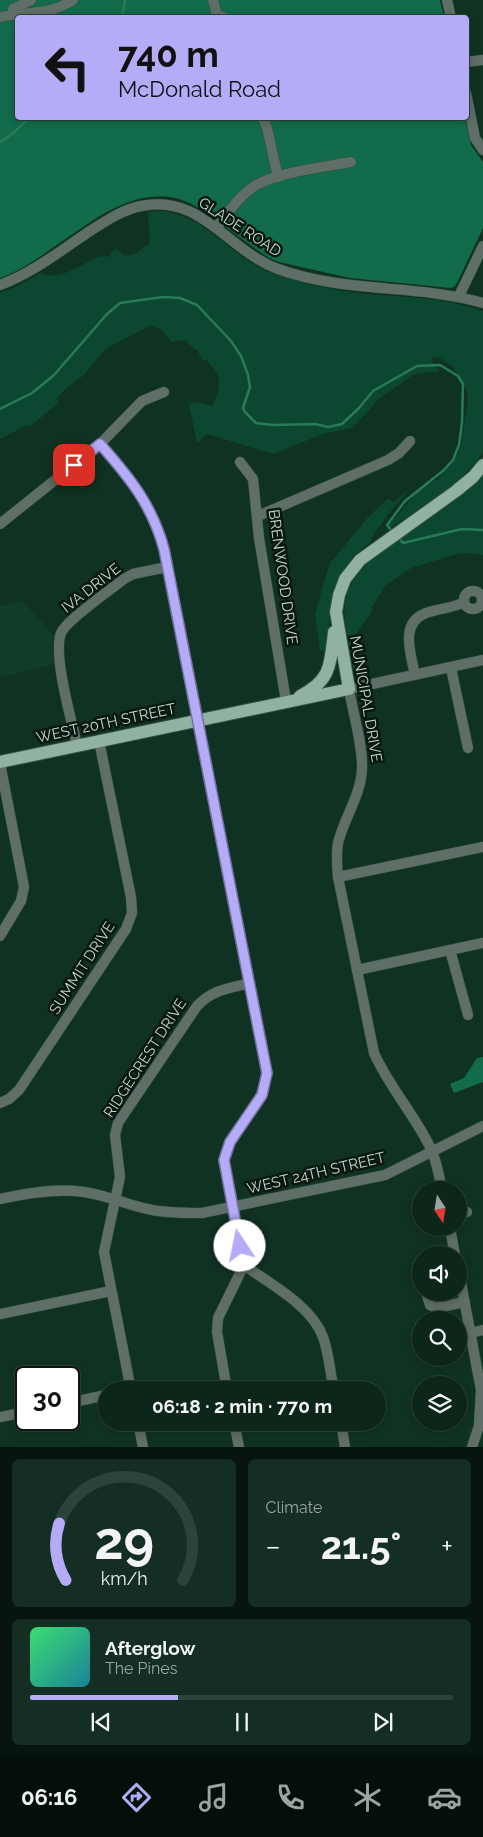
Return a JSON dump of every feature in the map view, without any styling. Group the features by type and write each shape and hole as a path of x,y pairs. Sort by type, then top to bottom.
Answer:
{"main road":[{"name":"MUNICIPAL DRIVE","path":"349,689 336,612 339,595 345,579 360,560 456,491 474,477 483,465"},
{"path":"290,700 307,693 328,672 336,612"},
{"name":"WEST 20TH STREET","path":"0,762 349,689"}],"street":[{"path":"13,14 13,9 31,0"},
{"path":"0,17 41,12 65,6 74,0"},
{"path":"213,0 217,15"},
{"path":"447,0 450,15"},
{"path":"469,62 483,60"},
{"path":"469,107 475,138 483,150"},
{"path":"264,120 278,177"},
{"path":"216,228 238,200 256,185 278,177 351,162"},
{"name":"GLADE ROAD","path":"0,286 32,270 111,218 131,208 149,204 171,205 194,212 254,257 277,269 349,284 460,296 483,303"},
{"path":"460,296 483,246"},
{"path":"0,524 100,444 142,401 164,392"},
{"path":"258,516 388,460 399,453 410,441"},
{"path":"100,444 142,495 158,529 267,1073 262,1095 230,1142 224,1160 244,1265 218,1318 217,1332 226,1381"},
{"name":"BRENWOOD DRIVE","path":"240,462 253,479 259,538 290,700"},
{"name":"IVA DRIVE","path":"76,745 58,653 61,634 69,624 129,576 167,567"},
{"path":"416,675 409,640 412,624 418,616 463,603"},
{"name":"WEST 20TH STREET","path":"349,689 483,660"},
{"path":"451,668 468,748"},
{"name":"MUNICIPAL DRIVE","path":"349,689 361,751 362,769 359,787 338,842 336,859 338,878 372,1045 381,1068 432,1152 440,1181"},
{"name":"SUMMIT DRIVE","path":"0,1104 19,1090 126,929 132,913 131,897 99,741"},
{"path":"0,762 24,887 21,901 0,936"},
{"path":"338,878 483,846"},
{"path":"356,970 483,943"},
{"path":"450,950 468,1015"},
{"name":"RIDGECREST DRIVE","path":"129,1381 104,1252 120,1177 115,1135 118,1123 197,1006 209,995 217,991 250,983"},
{"name":"WEST 24TH STREET","path":"0,1199 30,1192 85,1192 150,1210 178,1214 202,1213 374,1178 389,1173 483,1126"},
{"path":"244,1265 306,1311 316,1324 323,1338 332,1381"},
{"path":"0,1314 111,1291"},
{"path":"429,1301 430,1305 436,1308 464,1302 482,1390 481,1426 472,1447"},
{"path":"470,1333 483,1330"},
{"path":"80,1401 98,1398"},
{"path":"0,1418 15,1415"},
{"path":"140,1431 143,1447"},
{"path":"236,1431 239,1447"},
{"path":"342,1431 345,1447"}],"shaded area":[{"path":"162,211 194,221 247,260 261,269 277,275 343,291 454,303 483,311 483,452 474,465 451,487 384,532 390,522 399,514 418,490 438,479 447,469 461,446 468,399 467,390 454,368 440,358 432,357 433,365 441,371 414,374 377,400 352,428 323,434 273,454 207,434 197,443 189,404 197,402 213,406 219,386 218,376 206,360 202,360 197,349 194,349 185,340 172,342 162,330 151,325 105,349 84,375 64,390 56,399 59,403 29,427 27,425 0,439 0,293 18,286 40,273 47,275 61,274 95,258 101,256 108,257 115,248 125,256 135,254 150,243 148,212"},
{"path":"483,475 483,555 457,554 411,568 385,586 371,608 373,610 354,637 361,677 357,676 354,672 344,615 347,592 354,578 365,563 454,501 471,488"},
{"path":"411,488 393,508 370,542 354,555 339,579 331,601 327,650 320,651 315,614 330,562 369,516 388,499 394,502"},
{"path":"22,600 54,636 52,646 54,665 0,677 0,607"}],"green space":[{"path":"0,0 440,0 444,15 15,15 15,120 465,120 471,145 483,162 483,228 454,287 350,278 279,262 269,258 210,215 193,205 162,196 138,199 114,208 22,268 0,278"},
{"path":"483,1057 483,1082 454,1093 450,1084 464,1078 477,1058"}],"waterway":[{"path":"122,15 125,0"},
{"path":"0,142 11,135 27,120"},
{"path":"0,409 32,393 54,375 107,314 120,303 163,297 180,298 197,305 231,341 241,356 248,375 250,387 243,408 256,423 273,425 315,424 328,427 342,424 373,391 417,366 440,365 458,376 463,384 462,423 459,445 453,460 444,470 405,501 387,525 392,531"},
{"path":"398,537 403,543 462,529 483,530"}],"route":[{"path":"74,465 100,444 142,495 154,519 164,549 267,1073 262,1095 230,1142 224,1160 240,1246"}]}
